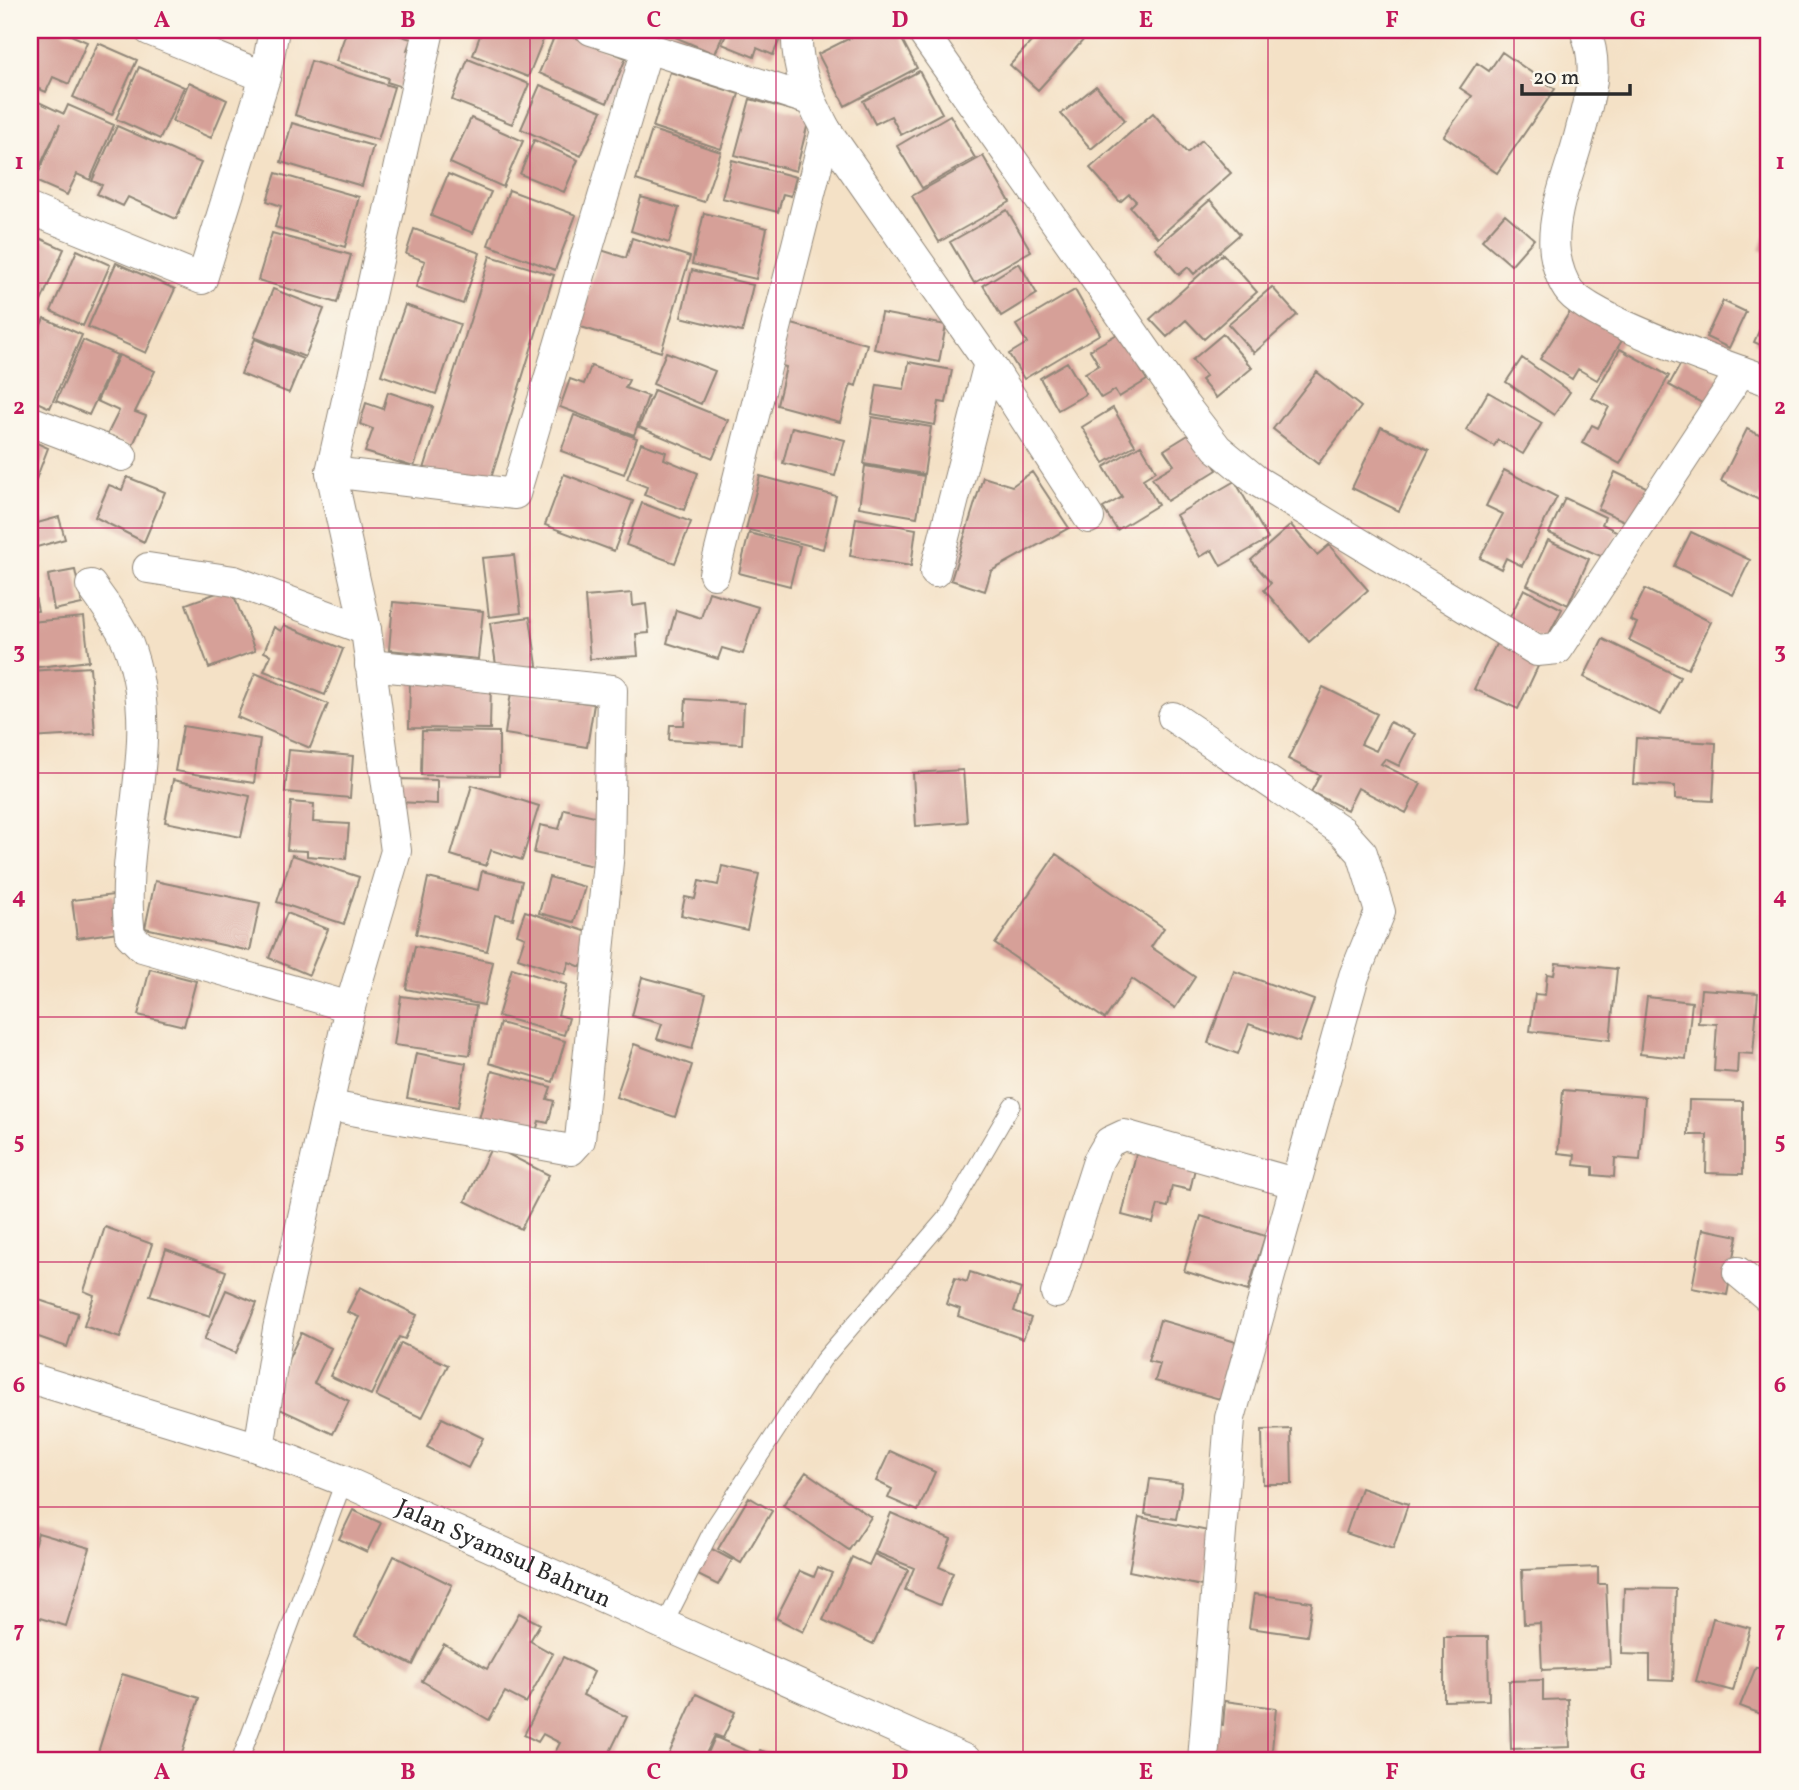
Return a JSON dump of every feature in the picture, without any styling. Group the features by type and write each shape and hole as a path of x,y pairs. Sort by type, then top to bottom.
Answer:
{"street":[{"path":"149,30 265,78"},
{"path":"30,209 202,279 265,78 274,30"},
{"path":"259,1448 278,1329 350,1007 396,851 366,630 331,472 429,30"},
{"path":"591,30 810,100"},
{"path":"797,30 800,68 810,100 827,130 989,363 1089,518"},
{"path":"921,30 1217,448 1257,481 1537,652 1558,649 1741,371"},
{"path":"1585,30 1593,51 1595,79 1556,223 1555,252 1561,276 1570,292 1611,319 1769,381"},
{"path":"331,472 515,494 647,49"},
{"path":"714,573 827,130"},
{"path":"934,572 989,363"},
{"path":"30,421 122,456"},
{"path":"148,568 234,581 366,630"},
{"path":"91,585 127,641 136,668 141,704 144,743 128,872 130,935 142,947 350,1007"},
{"path":"330,1106 571,1150 580,1140 607,876 612,690 370,665"},
{"path":"1173,717 1342,831 1362,853 1380,912 1354,976 1230,1418 1203,1760"},
{"path":"1056,1293 1098,1161 1109,1142 1124,1135 1294,1183"},
{"path":"1738,1272 1769,1298"},
{"name":"Jalan Syamsul Bahrun","path":"30,1378 259,1448 344,1480 966,1760"}],"lane":[{"path":"665,1623 713,1528 823,1360 948,1215 1012,1105"},
{"path":"240,1760 344,1480"}],"building":[{"path":"37,30 59,30 87,42 69,84 53,77 46,92 30,85 30,47"},
{"path":"347,30 383,30 411,39 407,50 417,53 406,88 387,82 388,78 336,61"},
{"path":"482,30 547,30 528,77 473,55"},
{"path":"557,30 626,58 607,103 539,73"},
{"path":"725,30 715,54 663,32"},
{"path":"728,30 784,30 773,55 757,48 754,57 722,44"},
{"path":"866,30 897,30 917,68 845,106 818,54"},
{"path":"1042,30 1079,30 1086,37 1038,90 1010,65"},
{"path":"98,43 137,60 112,115 73,97"},
{"path":"1502,52 1555,89 1497,173 1444,136 1472,96 1460,88 1477,63 1489,71"},
{"path":"468,59 529,84 512,124 452,100"},
{"path":"311,61 394,87 378,140 295,115"},
{"path":"139,67 184,87 160,139 116,119"},
{"path":"919,71 942,113 901,135 891,116 875,124 863,101"},
{"path":"670,72 739,94 721,149 653,127"},
{"path":"189,82 227,100 211,138 172,121"},
{"path":"540,85 602,111 581,156 521,129"},
{"path":"1096,86 1125,120 1091,149 1061,114"},
{"path":"30,98 64,114 68,105 114,125 90,180 77,174 67,195 35,181 60,124 39,168 30,164"},
{"path":"750,99 810,115 796,171 735,155"},
{"path":"1153,113 1187,153 1202,140 1231,173 1158,238 1130,207 1136,201 1129,194 1120,202 1090,168"},
{"path":"950,115 975,158 922,188 897,146"},
{"path":"471,118 523,141 503,187 450,163"},
{"path":"292,123 373,146 362,186 281,162"},
{"path":"117,126 201,163 176,219 128,197 123,206 97,194 102,185 92,181"},
{"path":"652,130 721,152 704,202 636,180"},
{"path":"534,140 578,160 564,192 520,174"},
{"path":"983,156 1010,202 939,242 912,196"},
{"path":"732,160 796,177 791,196 783,194 778,212 722,198"},
{"path":"276,173 359,197 345,247 275,227 281,206 267,201"},
{"path":"448,174 491,192 473,233 431,216"},
{"path":"509,190 576,215 555,270 488,245"},
{"path":"641,197 679,208 669,243 631,231"},
{"path":"1210,200 1240,234 1194,274 1188,267 1179,275 1155,248"},
{"path":"1007,210 1031,251 974,283 950,242"},
{"path":"704,213 767,228 756,279 692,264"},
{"path":"1505,214 1534,239 1511,265 1482,240"},
{"path":"1769,228 1769,254 1759,249"},
{"path":"414,229 480,253 463,304 416,287 425,261 406,254"},
{"path":"272,233 351,255 337,303 258,280"},
{"path":"30,234 64,249 39,306 30,301"},
{"path":"632,238 690,257 661,352 578,326 601,250 626,258"},
{"path":"77,250 110,265 83,326 51,311"},
{"path":"1223,254 1257,292 1204,339 1186,320 1167,337 1150,319"},
{"path":"490,256 554,275 488,488 424,469"},
{"path":"116,263 175,289 146,353 88,327"},
{"path":"1019,263 1037,294 1001,316 983,285"},
{"path":"692,270 753,285 742,332 681,317"},
{"path":"1272,287 1297,315 1254,353 1228,324"},
{"path":"273,289 324,309 305,357 254,337"},
{"path":"1075,290 1100,334 1024,379 1009,354 1027,343 1016,325"},
{"path":"1723,301 1746,312 1729,348 1706,337"},
{"path":"405,305 460,324 436,394 381,375"},
{"path":"1573,307 1623,339 1597,380 1578,369 1572,379 1540,359"},
{"path":"1769,309 1769,349 1754,342"},
{"path":"881,313 946,325 939,362 874,349"},
{"path":"30,316 40,321 30,341"},
{"path":"44,318 82,335 50,408 30,399 30,350"},
{"path":"788,323 867,344 856,386 851,384 840,422 777,405 786,367 778,365"},
{"path":"1119,333 1147,380 1119,397 1115,390 1101,398 1085,373 1099,365 1090,350"},
{"path":"1223,334 1252,368 1216,398 1201,380 1206,376 1192,360"},
{"path":"255,339 303,359 289,393 241,374"},
{"path":"83,340 117,355 89,415 56,401"},
{"path":"1620,349 1669,376 1620,464 1582,443 1592,425 1598,428 1609,407 1592,398"},
{"path":"666,352 715,371 701,404 653,384"},
{"path":"119,355 155,371 135,412 146,416 132,447 107,435 119,411 97,401"},
{"path":"1522,358 1570,392 1554,415 1506,382"},
{"path":"1684,358 1724,381 1709,407 1669,385"},
{"path":"909,362 952,370 946,403 939,402 935,425 872,414 877,385 904,389"},
{"path":"1067,362 1086,394 1058,410 1040,378"},
{"path":"591,366 629,380 625,388 648,396 634,435 560,407 570,379 584,384"},
{"path":"1317,372 1361,407 1318,464 1273,429"},
{"path":"654,390 728,420 713,458 639,427"},
{"path":"388,392 433,407 414,467 365,452 373,429 360,424 366,403 383,409"},
{"path":"1488,392 1542,423 1523,454 1498,440 1494,446 1466,430"},
{"path":"1113,408 1135,445 1104,463 1082,427"},
{"path":"574,415 637,438 624,474 561,451"},
{"path":"872,417 931,427 924,474 864,464"},
{"path":"792,427 845,440 835,476 783,463"},
{"path":"1381,427 1429,450 1399,511 1352,488"},
{"path":"1747,429 1769,440 1769,481 1759,500 1721,481"},
{"path":"1193,432 1217,470 1167,501 1152,478 1174,465 1164,450"},
{"path":"30,440 48,448 30,495"},
{"path":"641,443 666,452 664,459 698,473 684,510 644,495 647,487 627,479"},
{"path":"1141,445 1156,471 1143,479 1158,505 1117,530 1103,508 1122,497 1104,467"},
{"path":"865,466 924,476 917,517 859,507"},
{"path":"1504,470 1557,497 1522,566 1506,558 1501,569 1480,558 1503,514 1486,506"},
{"path":"1032,472 1069,528 991,571 985,591 951,580 983,477 1012,486"},
{"path":"1615,472 1648,488 1631,524 1598,509"},
{"path":"564,474 633,501 614,551 545,525"},
{"path":"760,476 836,496 823,549 746,529"},
{"path":"127,477 165,492 144,542 95,517 109,485 122,490"},
{"path":"1235,481 1268,539 1221,566 1212,550 1200,557 1176,515"},
{"path":"1565,498 1605,517 1602,524 1618,532 1605,558 1549,533"},
{"path":"642,503 691,522 675,563 626,545"},
{"path":"59,517 65,539 30,549 30,525"},
{"path":"856,518 916,529 911,566 850,556"},
{"path":"1291,525 1317,555 1329,545 1368,590 1309,642 1264,590 1271,583 1251,560"},
{"path":"1691,532 1750,560 1733,595 1674,566"},
{"path":"749,533 800,546 790,586 739,573"},
{"path":"1548,540 1589,559 1568,605 1527,585"},
{"path":"514,555 521,613 489,617 482,558"},
{"path":"75,570 82,604 54,610 48,575"},
{"path":"30,572 38,611 30,612"},
{"path":"231,588 255,651 209,668 186,604"},
{"path":"1524,589 1562,609 1545,642 1507,623"},
{"path":"1645,589 1711,622 1688,669 1629,640 1637,623 1630,620"},
{"path":"709,592 758,607 743,654 722,648 718,659 667,643 676,610 701,618"},
{"path":"632,593 633,606 646,604 649,633 636,634 638,656 590,659 585,597"},
{"path":"393,602 483,611 478,659 389,650"},
{"path":"84,617 89,661 30,668 30,622"},
{"path":"530,617 537,666 497,672 490,623"},
{"path":"284,625 343,649 325,695 264,671 271,655 264,652 274,627 281,631"},
{"path":"1603,639 1680,677 1661,715 1584,677"},
{"path":"1498,640 1541,660 1518,709 1474,689"},
{"path":"90,667 95,734 30,738 30,671"},
{"path":"255,673 328,704 310,748 237,717"},
{"path":"410,679 491,680 490,729 409,728"},
{"path":"1323,687 1377,714 1361,744 1376,751 1390,722 1415,734 1399,766 1385,759 1381,764 1421,784 1406,813 1358,788 1347,810 1311,792 1320,775 1288,759"},
{"path":"511,692 594,704 587,747 505,734"},
{"path":"686,699 744,703 742,744 669,740 670,725 684,725"},
{"path":"183,726 260,739 254,783 175,771"},
{"path":"422,731 499,732 499,776 421,775"},
{"path":"1636,738 1716,743 1713,801 1675,799 1675,786 1633,784"},
{"path":"289,750 353,756 350,798 285,792"},
{"path":"963,770 967,822 916,826 913,773"},
{"path":"399,779 437,780 437,804 398,802"},
{"path":"173,780 250,796 241,837 165,822"},
{"path":"472,785 539,806 522,860 491,850 486,866 451,855"},
{"path":"291,802 314,804 313,822 349,824 346,859 307,856 307,851 287,850"},
{"path":"564,809 599,817 598,867 534,853 540,825 559,829"},
{"path":"1056,854 1164,928 1151,947 1195,977 1175,1008 1132,979 1105,1019 995,944"},
{"path":"292,855 359,877 344,924 277,902"},
{"path":"722,866 759,874 747,930 681,915 685,897 695,899 699,881 718,885"},
{"path":"482,871 522,881 513,919 495,915 487,951 416,934 428,878 478,890"},
{"path":"549,877 585,887 574,922 539,913"},
{"path":"155,881 260,903 250,951 145,928"},
{"path":"113,895 118,932 77,938 72,900"},
{"path":"525,911 597,935 581,967 569,962 565,974 518,958 525,937 517,934"},
{"path":"287,913 328,929 309,975 269,958"},
{"path":"415,946 493,962 484,1005 406,989"},
{"path":"1556,963 1617,969 1610,1040 1530,1031 1535,994 1545,995 1547,974 1554,975"},
{"path":"512,968 567,985 558,1015 569,1018 564,1035 498,1016"},
{"path":"150,969 196,981 184,1026 138,1015"},
{"path":"1234,971 1314,1000 1299,1042 1249,1024 1238,1054 1208,1043"},
{"path":"642,977 706,994 692,1049 657,1039 662,1024 632,1016"},
{"path":"1701,989 1758,993 1753,1054 1738,1053 1737,1073 1714,1071 1717,1024 1698,1023"},
{"path":"401,996 476,1006 470,1055 394,1045"},
{"path":"1647,997 1692,1002 1686,1059 1640,1054"},
{"path":"500,1023 565,1041 553,1082 489,1063"},
{"path":"634,1044 692,1065 675,1117 616,1097"},
{"path":"416,1053 466,1063 458,1107 407,1098"},
{"path":"492,1071 551,1087 547,1099 554,1101 548,1123 539,1121 535,1135 479,1119"},
{"path":"1563,1090 1645,1097 1640,1160 1615,1158 1614,1177 1593,1175 1593,1167 1574,1165 1575,1155 1558,1153"},
{"path":"1689,1100 1743,1101 1743,1174 1706,1173 1707,1135 1688,1135"},
{"path":"492,1146 549,1175 521,1229 465,1201"},
{"path":"1137,1150 1196,1164 1190,1190 1172,1186 1168,1207 1158,1205 1153,1223 1122,1215"},
{"path":"1201,1216 1265,1236 1248,1291 1184,1271"},
{"path":"105,1227 152,1244 120,1338 84,1326 94,1295 84,1291"},
{"path":"1703,1229 1738,1236 1727,1295 1692,1288"},
{"path":"166,1249 226,1271 210,1316 150,1296"},
{"path":"970,1272 1021,1289 1014,1311 1031,1318 1023,1339 958,1316 960,1309 946,1304 955,1278 967,1282"},
{"path":"360,1287 417,1315 405,1339 399,1337 371,1395 330,1376 359,1317 347,1312"},
{"path":"226,1290 257,1303 236,1353 204,1340"},
{"path":"30,1297 78,1313 67,1347 30,1334"},
{"path":"1160,1320 1236,1342 1220,1399 1155,1381 1160,1364 1148,1361"},
{"path":"301,1333 331,1348 314,1383 349,1401 333,1434 267,1403"},
{"path":"401,1343 448,1365 422,1418 376,1396"},
{"path":"442,1418 483,1438 468,1468 427,1447"},
{"path":"1291,1429 1292,1484 1263,1484 1262,1430"},
{"path":"890,1451 935,1472 918,1511 888,1498 892,1489 876,1481"},
{"path":"806,1472 871,1517 849,1550 783,1505"},
{"path":"1150,1479 1182,1483 1176,1519 1145,1514"},
{"path":"1361,1488 1408,1504 1393,1549 1346,1533"},
{"path":"749,1497 772,1511 741,1563 718,1549"},
{"path":"353,1510 381,1523 367,1552 339,1539"},
{"path":"891,1513 951,1539 939,1567 953,1573 940,1605 905,1590 914,1568 875,1552"},
{"path":"1139,1517 1213,1532 1202,1586 1129,1571"},
{"path":"38,1533 90,1548 66,1626 30,1615 30,1559"},
{"path":"710,1548 732,1560 718,1585 696,1574"},
{"path":"874,1554 908,1570 873,1644 823,1620 852,1557 869,1565"},
{"path":"394,1556 452,1585 413,1665 355,1636"},
{"path":"818,1567 832,1573 803,1632 776,1618 800,1571 814,1577"},
{"path":"1598,1567 1598,1584 1606,1584 1610,1667 1542,1670 1540,1623 1524,1624 1522,1570"},
{"path":"1624,1588 1676,1589 1673,1681 1650,1680 1650,1655 1622,1654"},
{"path":"1254,1594 1312,1602 1307,1636 1249,1628"},
{"path":"519,1613 540,1624 530,1641 553,1654 526,1703 505,1692 489,1720 422,1681 444,1644 487,1669"},
{"path":"1713,1618 1750,1628 1733,1691 1696,1681"},
{"path":"1444,1637 1488,1637 1489,1700 1444,1701"},
{"path":"563,1657 594,1672 583,1695 627,1717 606,1760 551,1760 560,1743 543,1734 538,1742 524,1735"},
{"path":"1756,1667 1769,1673 1769,1717 1740,1706"},
{"path":"122,1674 199,1698 180,1760 96,1759"},
{"path":"1543,1680 1543,1700 1568,1699 1570,1747 1511,1749 1509,1681"},
{"path":"696,1694 735,1712 723,1738 715,1735 703,1760 676,1760 668,1756"},
{"path":"1225,1701 1276,1708 1271,1760 1209,1760 1213,1724 1223,1725"},
{"path":"715,1737 754,1754 751,1760 705,1760"},
{"path":"760,1750 784,1760 755,1760"}]}
